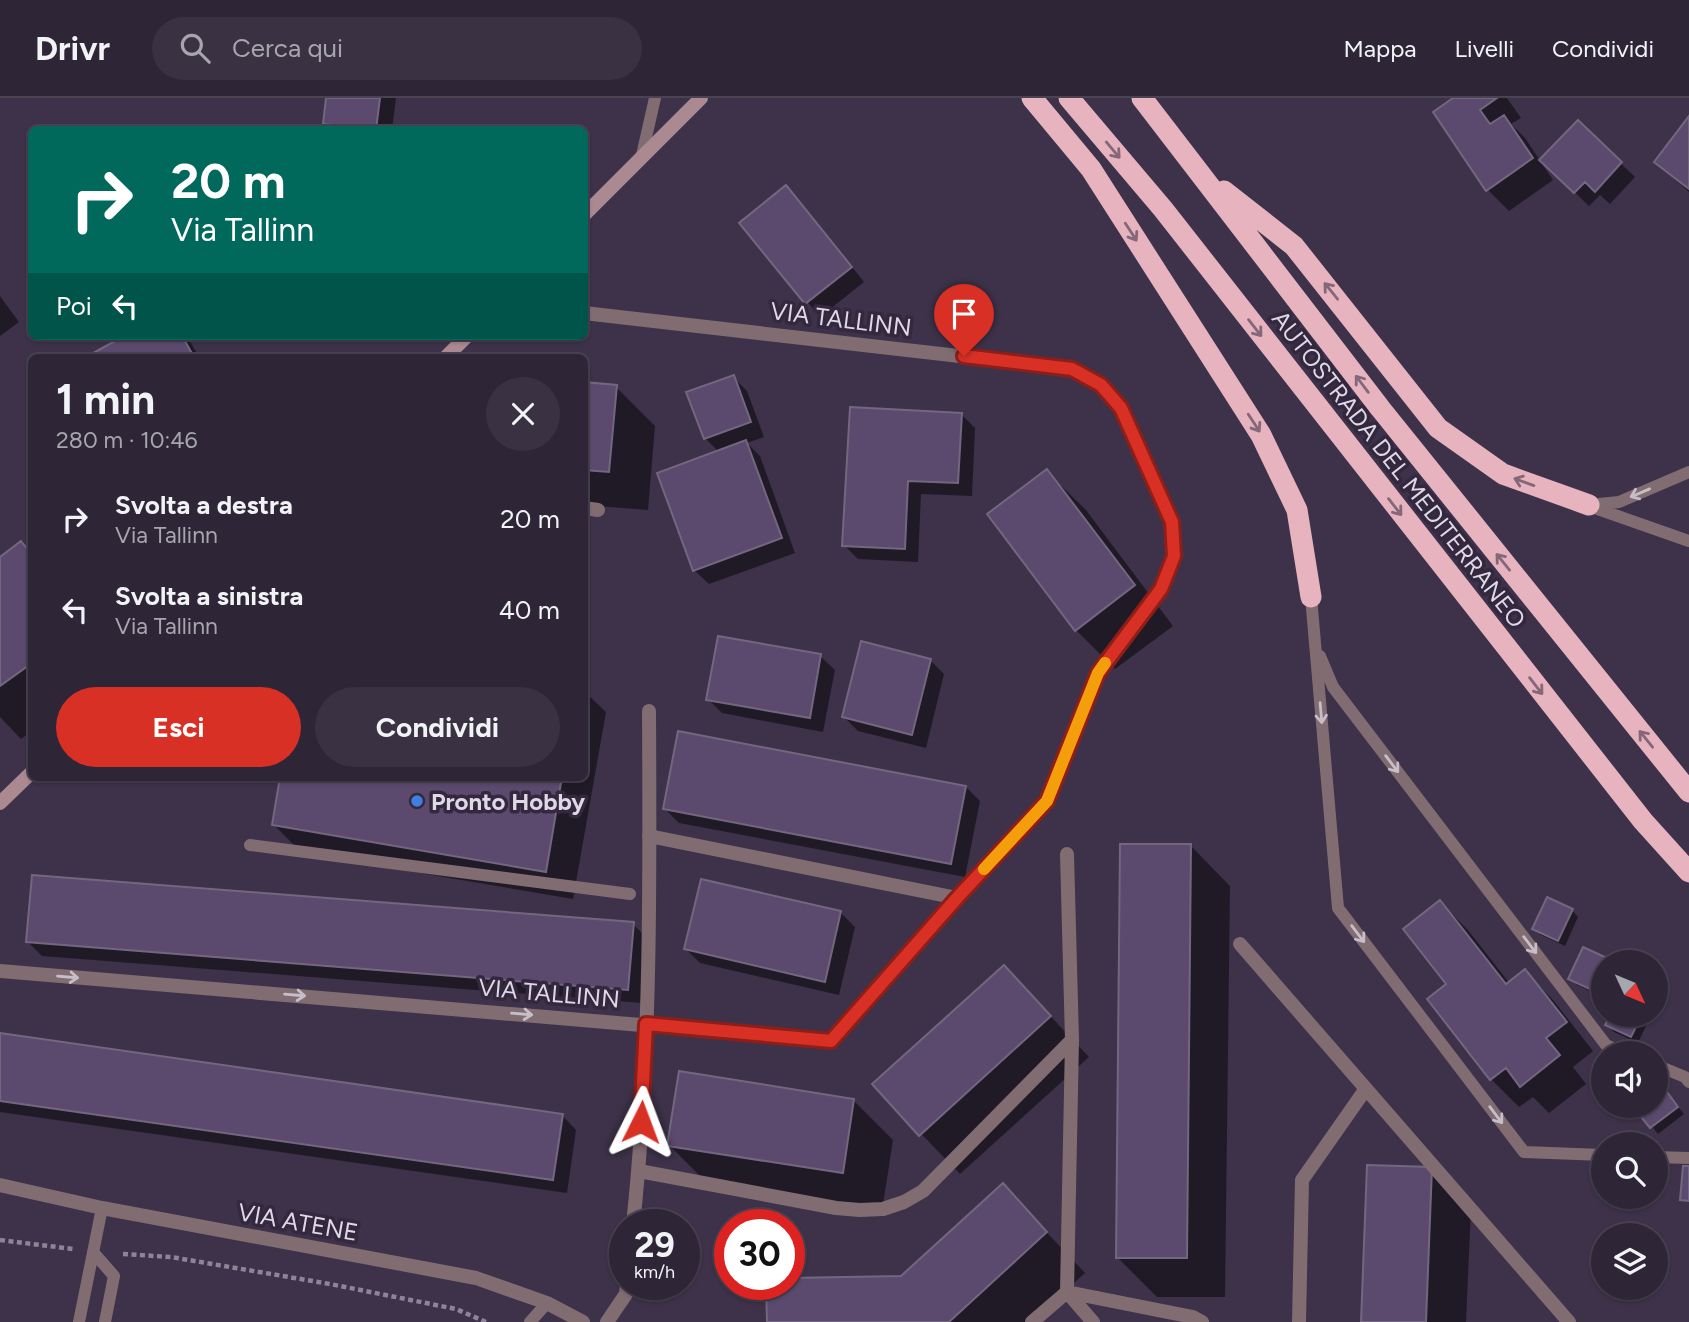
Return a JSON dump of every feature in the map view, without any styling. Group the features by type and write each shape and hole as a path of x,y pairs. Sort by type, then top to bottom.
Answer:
{"highway":[{"path":"1032,98 1091,169 1261,435 1297,510 1311,597"},
{"name":"AUTOSTRADA DEL MEDITERRANEO","path":"1069,98 1163,209 1643,821 1689,872"},
{"name":"AUTOSTRADA DEL MEDITERRANEO","path":"1142,98 1380,408 1689,792"},
{"path":"1201,173 1294,246 1438,428 1503,474 1589,505"}],"street":[{"path":"588,211 701,98"},
{"name":"VIA TALLINN","path":"0,971 831,1041 1047,801 1098,673 1161,589 1174,556 1172,522 1121,408 1101,385 1072,369 588,313"},
{"path":"449,354 463,340"},
{"path":"635,1209 646,1024 649,711"},
{"path":"0,803 28,776"},
{"path":"649,836 957,898"},
{"path":"1067,854 1072,1040 1067,1292 1093,1322"},
{"path":"1240,944 1569,1322"},
{"path":"639,1171 836,1208 883,1209 904,1202 923,1191 1072,1040"},
{"path":"1299,1322 1302,1180 1365,1090"},
{"name":"VIA ATENE","path":"0,1185 102,1208 476,1278 547,1303 583,1322"},
{"path":"1032,1322 1067,1292"},
{"path":"1067,1292 1193,1317 1202,1322"},
{"path":"607,1322 622,1300"}],"lane":[{"path":"642,155 654,98"},
{"path":"1589,505 1619,502 1689,472"},
{"path":"1589,505 1689,541"},
{"path":"1311,597 1318,650 1333,687 1603,1041"},
{"path":"1311,597 1338,908 1524,1152 1591,1155"},
{"path":"250,845 630,894"},
{"path":"1668,1070 1685,1077 1689,1082"},
{"path":"1668,1157 1689,1158"},
{"path":"79,1322 102,1208"},
{"path":"93,1252 114,1276 106,1322"},
{"path":"530,1322 547,1303"}],"path":[{"path":"0,1240 93,1252 171,1257 456,1309 486,1322"}],"building":[{"path":"326,98 380,98 376,126 323,124"},
{"path":"1453,98 1497,98 1480,110 1490,124 1504,115 1533,158 1486,191 1433,112"},
{"path":"1689,116 1689,189 1654,162"},
{"path":"1578,120 1622,162 1595,192 1585,182 1574,193 1539,160"},
{"path":"786,185 852,267 805,304 739,223"},
{"path":"117,340 184,340 192,354 91,354"},
{"path":"734,375 751,422 704,439 686,392"},
{"path":"588,382 617,385 609,472 588,470"},
{"path":"850,407 962,413 958,483 908,481 905,549 842,546"},
{"path":"746,440 782,538 693,571 657,473"},
{"path":"1047,469 1135,585 1075,631 987,514"},
{"path":"21,541 28,550 28,666 0,686 0,557"},
{"path":"718,636 821,654 810,718 706,700"},
{"path":"861,641 931,659 912,735 842,717"},
{"path":"678,731 966,786 951,864 663,809"},
{"name":"Pronto Hobby","path":"279,781 561,781 546,872 272,825"},
{"path":"1120,844 1191,844 1187,1258 1116,1258"},
{"path":"32,875 634,922 628,990 26,942"},
{"path":"701,879 841,911 825,982 684,949"},
{"path":"1547,897 1573,909 1558,941 1532,929"},
{"path":"1440,900 1506,984 1525,969 1567,1022 1546,1038 1560,1055 1520,1087 1506,1068 1490,1080 1427,999 1446,984 1403,929"},
{"path":"1583,947 1591,951 1591,990 1568,979"},
{"path":"1004,965 1051,1016 919,1136 872,1084"},
{"path":"1609,1027 1636,1027 1631,1037"},
{"path":"0,1033 563,1114 553,1180 0,1101"},
{"path":"679,1071 854,1099 843,1173 667,1146"},
{"path":"1668,1093 1678,1107 1668,1114"},
{"path":"1642,1118 1663,1118 1650,1128"},
{"path":"1367,1165 1432,1167 1426,1322 1361,1322"},
{"path":"1683,1166 1689,1166 1689,1201 1680,1200"},
{"path":"1003,1183 1047,1232 949,1322 767,1322 766,1300 805,1300 805,1278 901,1276"}],"slow traffic":[{"path":"984,869 1047,801 1098,673 1105,663"}],"place":[{"name":"Pronto Hobby","path":"417,801"}],"route":[{"path":"641,1122 646,1024 831,1041 1047,801 1098,673 1161,589 1174,556 1172,522 1121,408 1101,385 1072,369 964,356"}]}
